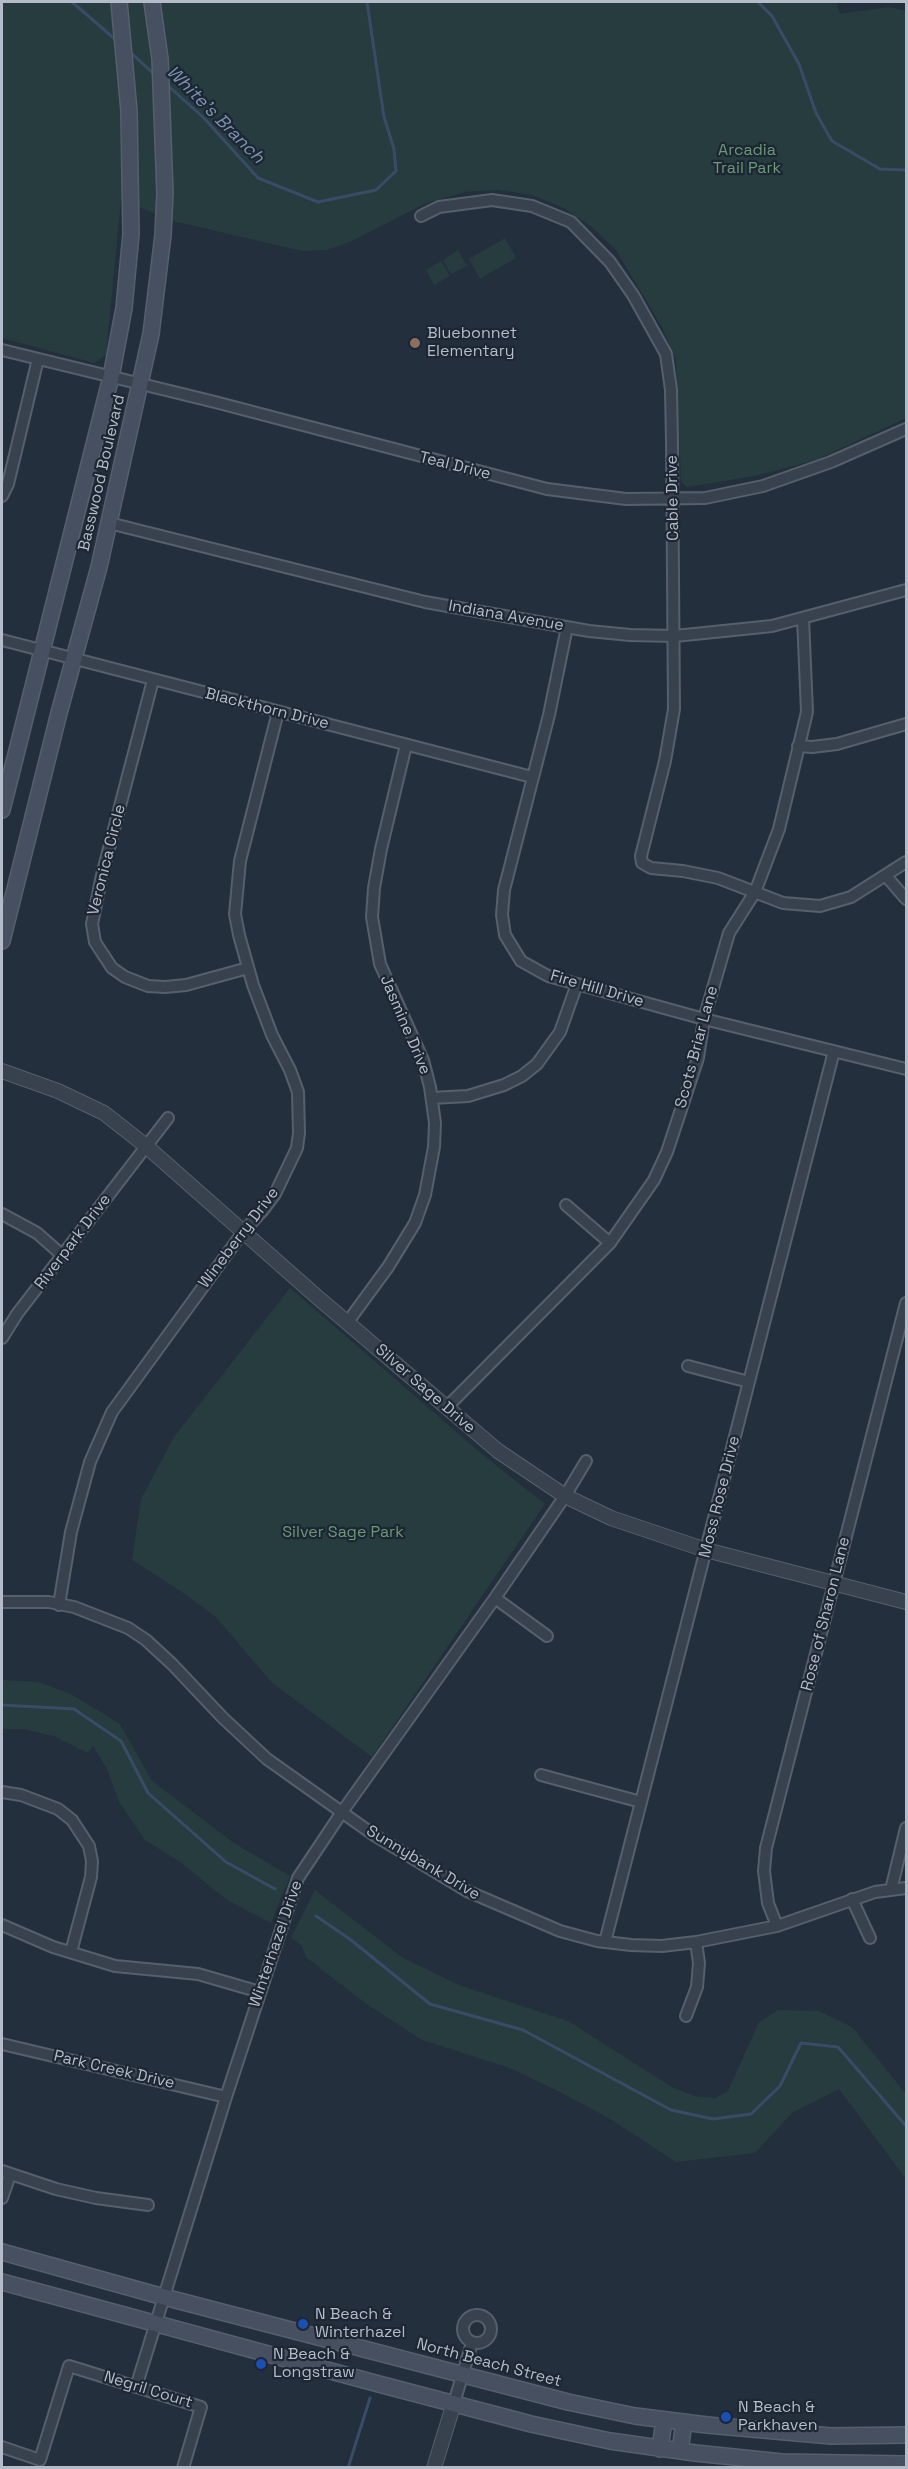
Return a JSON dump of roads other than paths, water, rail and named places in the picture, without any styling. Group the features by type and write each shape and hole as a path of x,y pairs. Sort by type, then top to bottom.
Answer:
{"main road":[{"name":"Basswood Boulevard","path":"2,810 111,377 124,308 131,234 129,111 119,2"},
{"name":"Basswood Boulevard","path":"2,941 109,523 151,334 165,193 163,114 152,2"},
{"name":"North Beach Street","path":"2,2252 164,2297 568,2402 684,2422 831,2436 906,2435"},
{"path":"2,2282 454,2403 588,2436 660,2449 782,2462 906,2464"},
{"path":"660,2449 664,2420"},
{"path":"680,2451 684,2422"}],"street":[{"name":"Cable Drive","path":"421,216 439,207 492,201 532,206 571,222 610,262 633,295 666,354 671,390 674,709 665,761 640,856 642,863 651,868 684,871 718,878 755,892"},
{"name":"Teal Drive","path":"2,350 547,489 626,499 705,498 763,486 831,462 906,429"},
{"path":"2,496 8,484 38,359"},
{"name":"Indiana Avenue","path":"109,523 425,602 567,627 630,635 675,636 772,626 906,590"},
{"name":"Scots Briar Lane","path":"447,1407 610,1243 645,1195 667,1152 698,1058 704,1019 729,933 755,892 779,829 808,702 803,618"},
{"name":"Fire Hill Drive","path":"567,627 549,715 504,890 502,915 505,935 521,961 548,976 704,1019 906,1069"},
{"name":"Blackthorn Drive","path":"2,640 532,777"},
{"name":"Veronica Circle","path":"153,680 102,875 92,924 95,942 112,968 125,977 148,986 186,985 248,968"},
{"name":"Wineberry Drive","path":"59,1605 71,1532 90,1462 112,1412 243,1232 275,1194 290,1166 300,1133 298,1092 273,1035 248,968 236,914 240,861 278,712"},
{"path":"798,746 837,744 906,724"},
{"name":"Jasmine Drive","path":"347,1323 393,1260 415,1223 425,1195 434,1147 435,1123 432,1098 423,1060 380,964 372,917 374,888 381,849 406,745"},
{"path":"755,892 783,903 820,906 851,897 906,862"},
{"path":"886,876 906,899"},
{"path":"432,1098 468,1096 504,1086 522,1076 537,1064 560,1032 577,984"},
{"name":"Moss Rose Drive","path":"605,1942 834,1051"},
{"name":"Silver Sage Drive","path":"2,1071 58,1090 104,1113 146,1146 347,1323 498,1451 565,1496 612,1518 706,1550 906,1602"},
{"name":"Riverpark Drive","path":"2,1338 62,1255 168,1118"},
{"path":"566,1205 610,1243"},
{"path":"2,1214 37,1233 62,1255"},
{"name":"Rose of Sharon Lane","path":"777,1926 767,1892 764,1871 766,1848 906,1303"},
{"path":"688,1366 749,1382"},
{"name":"Winterhazel Drive","path":"136,2387 154,2323 298,1878 342,1812 495,1598 565,1496 586,1461"},
{"path":"495,1598 547,1636"},
{"name":"Sunnybank Drive","path":"2,1602 49,1602 74,1607 128,1628 146,1640 260,1752 374,1835 467,1891 560,1931 605,1942 662,1946 696,1942 777,1926 875,1892 906,1888"},
{"path":"540,1775 641,1802"},
{"path":"2,1792 57,1809 72,1820 89,1846 92,1861 91,1876 71,1952"},
{"path":"891,1890 906,1828"},
{"path":"852,1899 870,1938"},
{"path":"2,1925 71,1952 115,1966 198,1974 260,1992"},
{"path":"686,2016 697,1987 699,1963 696,1942"},
{"name":"Park Creek Drive","path":"2,2044 226,2097"},
{"path":"2,2198 6,2173 96,2198 148,2205"},
{"path":"434,2468 472,2343"},
{"name":"Negril Court","path":"2,2447 40,2460 69,2366 201,2407 183,2468"}],"waterway":[{"name":"White's Branch","path":"72,2 116,40"},
{"name":"White's Branch","path":"166,84 204,118 258,178 318,202 376,190 396,171 394,149 384,117 367,2"},
{"name":"White's Branch","path":"758,2 772,16 799,64 816,113 832,141 880,169 906,170"},
{"name":"White's Branch","path":"130,52 154,74"},
{"path":"2,1705 74,1709 121,1741 148,1793 226,1862 275,1889"},
{"path":"316,1916 351,1940 430,2004 523,2030 671,2110 713,2119 751,2114 780,2086 801,2043 838,2047 906,2126"},
{"path":"348,2468 370,2398"}],"place":[{"name":"Bluebonnet Elementary","path":"415,343"},
{"name":"N Beach & Winterhazel","path":"303,2324"},
{"name":"N Beach & Longstraw","path":"261,2364"},
{"name":"N Beach & Parkhaven","path":"726,2417"}],"park label":[{"name":"Arcadia Trail Park","path":"747,160"},
{"name":"Silver Sage Park","path":"343,1533"}]}
